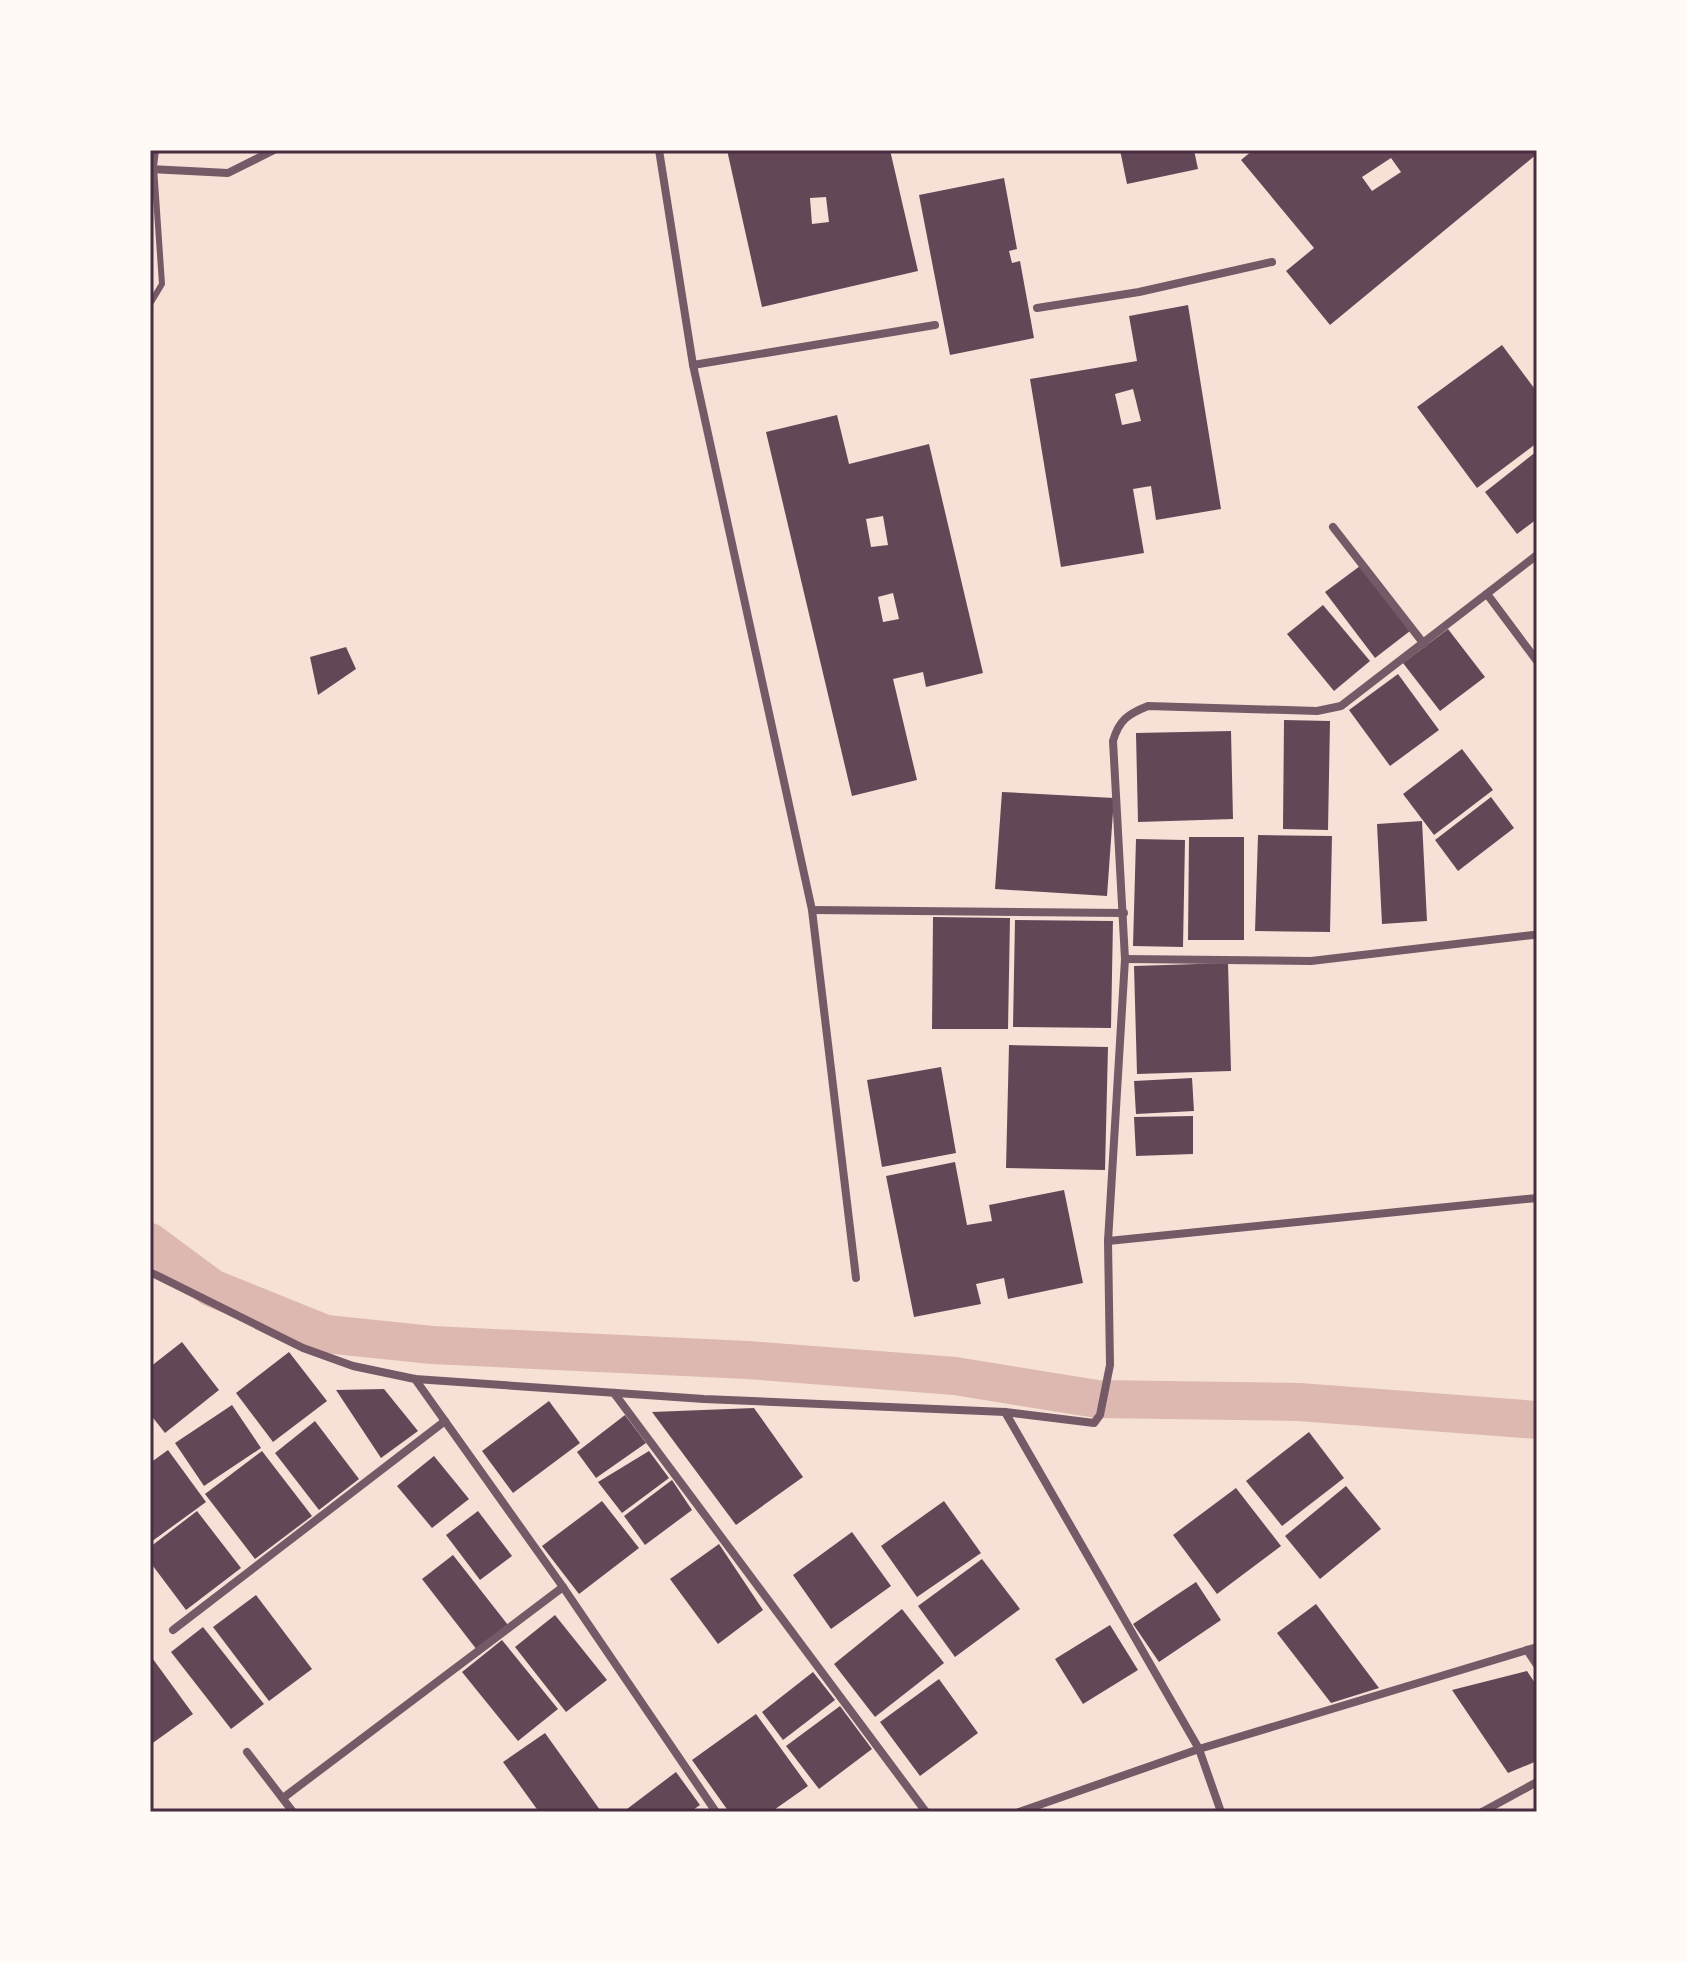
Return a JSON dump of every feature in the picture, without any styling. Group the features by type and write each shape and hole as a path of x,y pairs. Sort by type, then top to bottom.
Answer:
{"street":[{"path":"152,168 228,173 274,150"},
{"path":"659,150 693,365 812,910 856,1278"},
{"path":"1037,308 1139,292 1272,262"},
{"path":"693,365 935,325"},
{"path":"1333,527 1424,644"},
{"path":"150,1272 303,1348 353,1366 415,1379 614,1393 1005,1412 1088,1424 1100,1415 1110,1365 1108,1241 1125,959 1113,741 1118,726 1127,715 1148,706 1317,711 1341,706 1537,555"},
{"path":"1487,594 1537,661"},
{"path":"812,910 1124,913"},
{"path":"1125,959 1311,961 1533,935"},
{"path":"1108,1241 1537,1198"},
{"path":"415,1379 563,1587 716,1812"},
{"path":"614,1393 926,1812"},
{"path":"1005,1412 1199,1749 1221,1812"},
{"path":"173,1630 445,1421"},
{"path":"283,1798 563,1587"},
{"path":"1019,1812 1199,1749 1532,1649 1537,1665"},
{"path":"247,1752 293,1812"},
{"path":"1482,1812 1537,1782"}],"lane":[{"path":"150,304 162,284 152,168 156,150"}],"building":[{"path":"727,150 890,150 918,271 762,307","holes":["826,197 829,222 812,224 810,198"]},
{"path":"1120,150 1194,150 1198,169 1127,184"},
{"path":"1253,150 1537,150 1537,154 1330,325 1286,271 1314,248 1241,160","holes":["1391,158 1401,172 1372,191 1362,177"]},
{"path":"1004,178 1017,249 1009,251 1012,263 1020,261 1034,338 950,355 919,195"},
{"path":"1188,305 1221,509 1156,520 1151,486 1133,489 1144,553 1061,567 1030,379 1137,361 1129,316","holes":["1133,389 1141,421 1122,425 1115,394"]},
{"path":"1502,345 1537,392 1537,443 1477,488 1417,407"},
{"path":"837,415 849,464 929,444 983,673 926,687 923,672 893,679 917,780 852,796 766,432","holes":["883,516 888,545 871,547 866,519","893,593 899,619 883,622 878,597"]},
{"path":"1537,451 1537,519 1517,534 1485,492"},
{"path":"1360,566 1410,631 1375,658 1325,592"},
{"path":"1323,605 1370,661 1334,691 1287,634"},
{"path":"1448,629 1485,677 1440,711 1403,663"},
{"path":"346,647 356,669 318,695 310,657"},
{"path":"1398,674 1439,730 1390,766 1349,710"},
{"path":"1284,720 1330,721 1328,830 1283,829"},
{"path":"1231,731 1233,819 1138,822 1136,733"},
{"path":"1462,749 1493,790 1434,835 1403,794"},
{"path":"1002,792 1114,798 1107,896 995,889"},
{"path":"1491,797 1514,828 1458,871 1435,840"},
{"path":"1422,821 1427,921 1382,924 1377,824"},
{"path":"1258,835 1332,836 1330,932 1255,931"},
{"path":"1189,837 1244,837 1244,940 1188,940"},
{"path":"1136,839 1185,840 1183,947 1133,946"},
{"path":"933,917 1010,918 1008,1029 932,1029"},
{"path":"1015,920 1113,921 1111,1028 1013,1027"},
{"path":"1228,963 1231,1071 1137,1074 1134,966"},
{"path":"1009,1045 1108,1047 1105,1170 1006,1168"},
{"path":"941,1067 956,1153 882,1167 867,1080"},
{"path":"1192,1078 1194,1111 1136,1114 1134,1081"},
{"path":"1193,1116 1193,1154 1136,1156 1134,1117"},
{"path":"955,1162 967,1225 992,1221 989,1205 1064,1190 1083,1283 1008,1299 1004,1278 976,1284 981,1304 914,1317 886,1176"},
{"path":"182,1342 219,1390 165,1433 150,1414 150,1367"},
{"path":"289,1352 327,1401 273,1442 236,1393"},
{"path":"384,1389 418,1431 381,1458 336,1390"},
{"path":"549,1401 580,1443 513,1493 482,1451"},
{"path":"232,1405 261,1448 204,1486 175,1443"},
{"path":"754,1408 803,1477 736,1525 652,1412"},
{"path":"625,1415 646,1443 596,1478 577,1452"},
{"path":"315,1421 359,1479 319,1510 275,1453"},
{"path":"1309,1432 1344,1478 1282,1526 1246,1481"},
{"path":"168,1450 206,1502 151,1542 150,1463"},
{"path":"262,1451 312,1516 255,1559 205,1494"},
{"path":"649,1451 669,1478 622,1513 598,1482"},
{"path":"434,1456 469,1499 432,1528 397,1486"},
{"path":"672,1480 692,1510 645,1545 624,1516"},
{"path":"1346,1486 1381,1529 1320,1579 1285,1536"},
{"path":"1236,1488 1281,1546 1217,1594 1173,1535"},
{"path":"602,1501 639,1548 579,1594 542,1546"},
{"path":"944,1501 981,1553 917,1597 881,1546"},
{"path":"197,1511 241,1568 186,1610 150,1562 150,1547"},
{"path":"478,1511 512,1556 480,1580 446,1535"},
{"path":"852,1532 891,1586 831,1629 793,1575"},
{"path":"719,1544 763,1610 718,1644 670,1579"},
{"path":"453,1555 508,1625 477,1650 422,1579"},
{"path":"982,1559 1020,1609 955,1657 918,1606"},
{"path":"1196,1582 1221,1620 1159,1662 1133,1624"},
{"path":"256,1595 312,1669 269,1701 213,1627"},
{"path":"1316,1604 1379,1688 1331,1703 1277,1633"},
{"path":"902,1609 944,1663 875,1717 834,1664"},
{"path":"555,1615 607,1680 566,1712 515,1647"},
{"path":"1110,1625 1138,1670 1083,1704 1055,1659"},
{"path":"203,1627 264,1704 231,1729 171,1652"},
{"path":"502,1640 558,1709 518,1741 462,1672"},
{"path":"150,1655 193,1714 150,1745"},
{"path":"1527,1671 1537,1686 1537,1761 1508,1773 1452,1690"},
{"path":"813,1672 835,1700 783,1740 762,1712"},
{"path":"939,1679 978,1733 920,1776 880,1722"},
{"path":"840,1706 872,1749 819,1789 786,1746"},
{"path":"756,1714 808,1786 771,1812 729,1812 692,1760"},
{"path":"545,1733 600,1810 539,1812 503,1762"},
{"path":"676,1772 700,1805 690,1812 623,1812"}],"waterway":[{"path":"150,1242 212,1288 326,1334 432,1345 747,1360 955,1376 1097,1399 1299,1402 1537,1420"}]}
